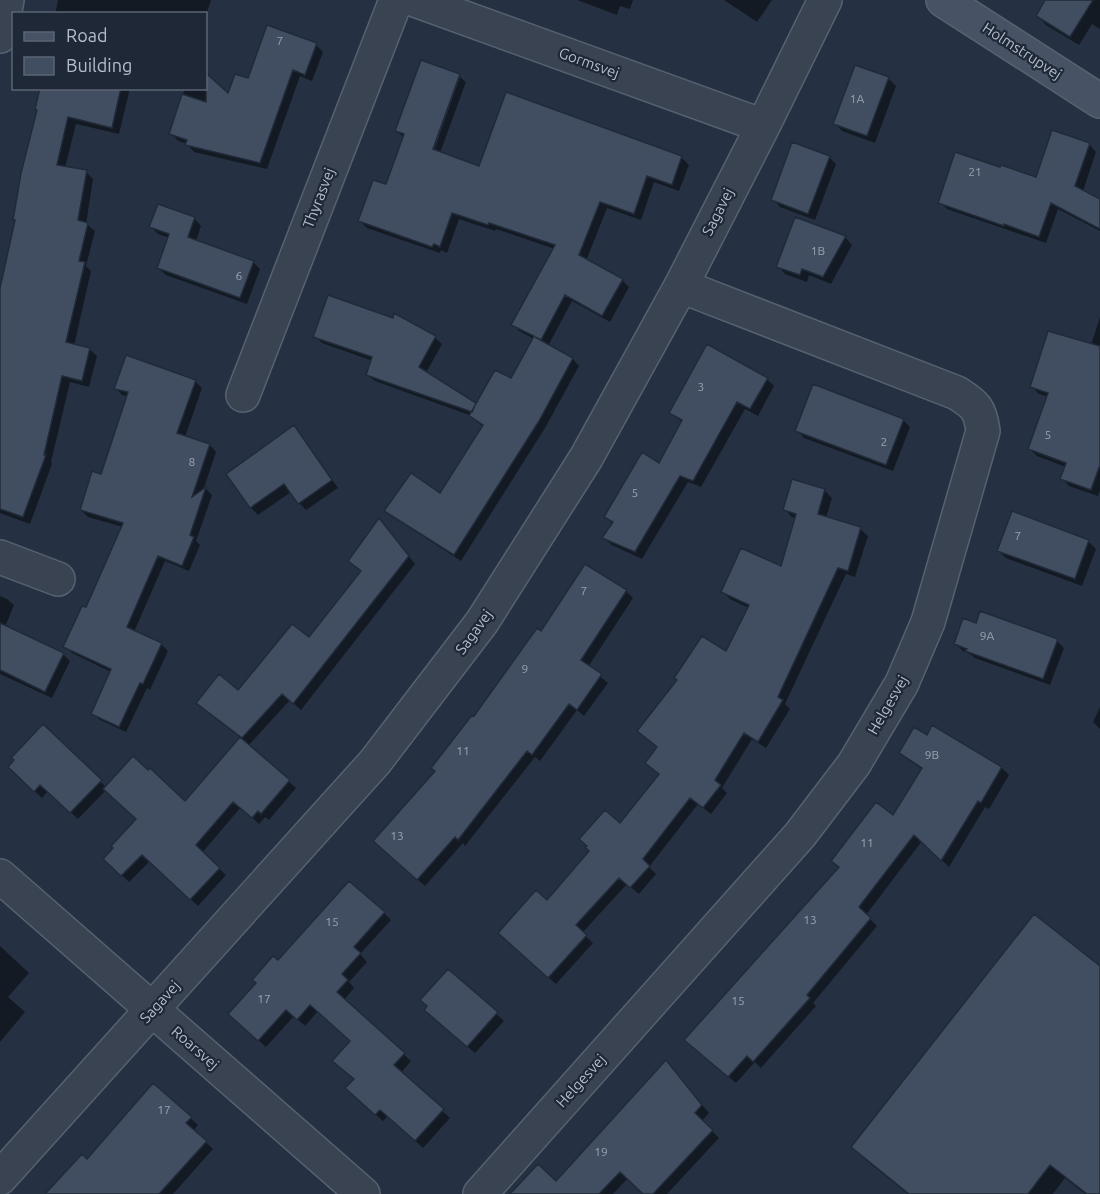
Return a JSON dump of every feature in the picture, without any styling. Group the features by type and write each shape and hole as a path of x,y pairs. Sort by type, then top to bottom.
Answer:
{"street":[{"path":"0,36 7,0"},
{"name":"Thyrasvej","path":"243,395 396,0"},
{"name":"Gormsvej","path":"415,0 763,126"},
{"name":"Sagavej","path":"0,1178 375,762 482,622 586,458 681,286 825,0"},
{"name":"Holmstrupvej","path":"943,0 1100,101"},
{"name":"Helgesvej","path":"480,1194 800,836 854,764 902,683 928,622 983,431 981,415 970,402 957,393 681,286"},
{"path":"0,557 58,579"},
{"name":"Roarsvej","path":"0,876 363,1194"}],"building":[{"path":"1045,0 1093,0 1070,37 1036,16"},
{"path":"267,25 317,43 305,75 293,70 260,163 185,145 187,140 169,134 182,94 206,102 207,74 228,93 235,74 248,78"},
{"path":"421,60 460,74 433,149 479,166 506,92 682,156 672,185 647,176 634,214 600,202 579,255 623,279 602,316 565,295 541,340 535,337 573,358 539,421 454,555 384,511 411,473 440,493 483,425 469,416 495,370 511,378 534,336 511,325 555,245 452,213 440,247 434,244 432,247 358,221 373,180 386,184 404,134 395,131"},
{"path":"855,65 889,77 867,136 833,124"},
{"path":"40,90 121,90 112,128 68,117 57,165 87,170 78,220 88,223 79,261 85,262 66,342 90,348 82,381 62,376 44,455 46,455 23,517 0,509 0,288 15,220 13,220 21,173 37,110 35,109"},
{"path":"1052,130 1090,143 1075,186 1100,199 1100,229 1051,203 1039,237 938,203 955,152 1036,177"},
{"path":"792,142 830,156 808,214 771,200"},
{"path":"158,204 195,217 188,237 254,261 240,298 157,268 169,234 149,227"},
{"path":"795,217 846,236 823,277 802,269 800,275 776,267"},
{"path":"328,295 393,318 394,313 436,336 419,367 476,403 472,412 366,375 372,357 313,337"},
{"path":"1048,331 1100,346 1100,465 1091,490 1060,479 1066,463 1028,449 1048,393 1030,387"},
{"path":"707,344 768,378 750,409 737,402 693,481 680,476 635,552 602,538 613,522 604,517 642,452 659,463 682,420 669,413"},
{"path":"126,355 196,380 177,433 210,444 192,497 206,487 190,535 194,537 182,566 158,556 127,627 162,643 119,727 91,714 111,669 63,647 82,606 86,607 123,523 80,510 92,471 101,474 128,392 114,389"},
{"path":"813,384 904,419 886,465 795,431"},
{"path":"294,425 332,480 298,504 284,484 250,508 226,474"},
{"path":"792,479 825,489 818,514 861,527 848,571 838,568 778,697 783,700 758,742 744,733 715,780 721,785 703,808 690,798 643,859 650,866 630,888 619,878 576,925 587,935 548,978 498,933 536,890 547,900 589,851 579,839 605,810 620,823 659,774 645,763 657,747 637,731 677,680 674,678 702,636 726,651 749,605 721,592 741,548 781,566 796,514 783,510"},
{"path":"1012,511 1089,540 1075,579 997,551"},
{"path":"379,518 409,556 293,704 282,694 242,738 196,703 219,674 238,690 292,624 309,637 361,571 348,561"},
{"path":"585,564 627,590 581,660 602,674 577,710 569,704 532,755 527,751 458,840 455,837 417,880 373,841 435,771 431,768 472,715 474,716 537,628 541,631"},
{"path":"980,611 1058,639 1043,679 965,651 967,649 954,644 963,618 976,623"},
{"path":"0,623 64,653 45,692 0,670"},
{"path":"43,724 102,780 70,813 40,785 34,792 8,767 14,760 11,758"},
{"path":"932,725 1002,767 981,803 978,801 941,861 914,835 859,907 871,918 807,995 810,998 753,1062 747,1056 728,1077 684,1040 839,867 831,861 876,802 893,815 922,768 899,753 914,727 927,735"},
{"path":"240,737 290,780 261,814 258,811 252,818 233,802 196,845 220,868 190,900 142,855 121,876 103,859 113,848 111,846 136,819 103,789 133,756 148,770 150,768 185,801"},
{"path":"349,881 385,912 354,947 361,953 342,974 348,980 337,992 405,1053 394,1065 444,1109 415,1141 380,1110 375,1115 345,1088 354,1079 332,1061 350,1041 310,1005 297,1020 286,1010 258,1041 228,1014 256,983 252,980 273,956 278,960"},
{"path":"1034,914 1100,966 1100,1194 1087,1194 1050,1165 1028,1194 909,1194 851,1147"},
{"path":"448,969 498,1012 467,1047 424,1010 427,1006 420,1000"},
{"path":"666,1060 702,1105 695,1113 713,1130 653,1194 643,1194 620,1172 599,1194 510,1194 538,1164 556,1181"},
{"path":"153,1083 192,1117 186,1123 207,1141 159,1194 45,1194 82,1154 87,1159"}]}
